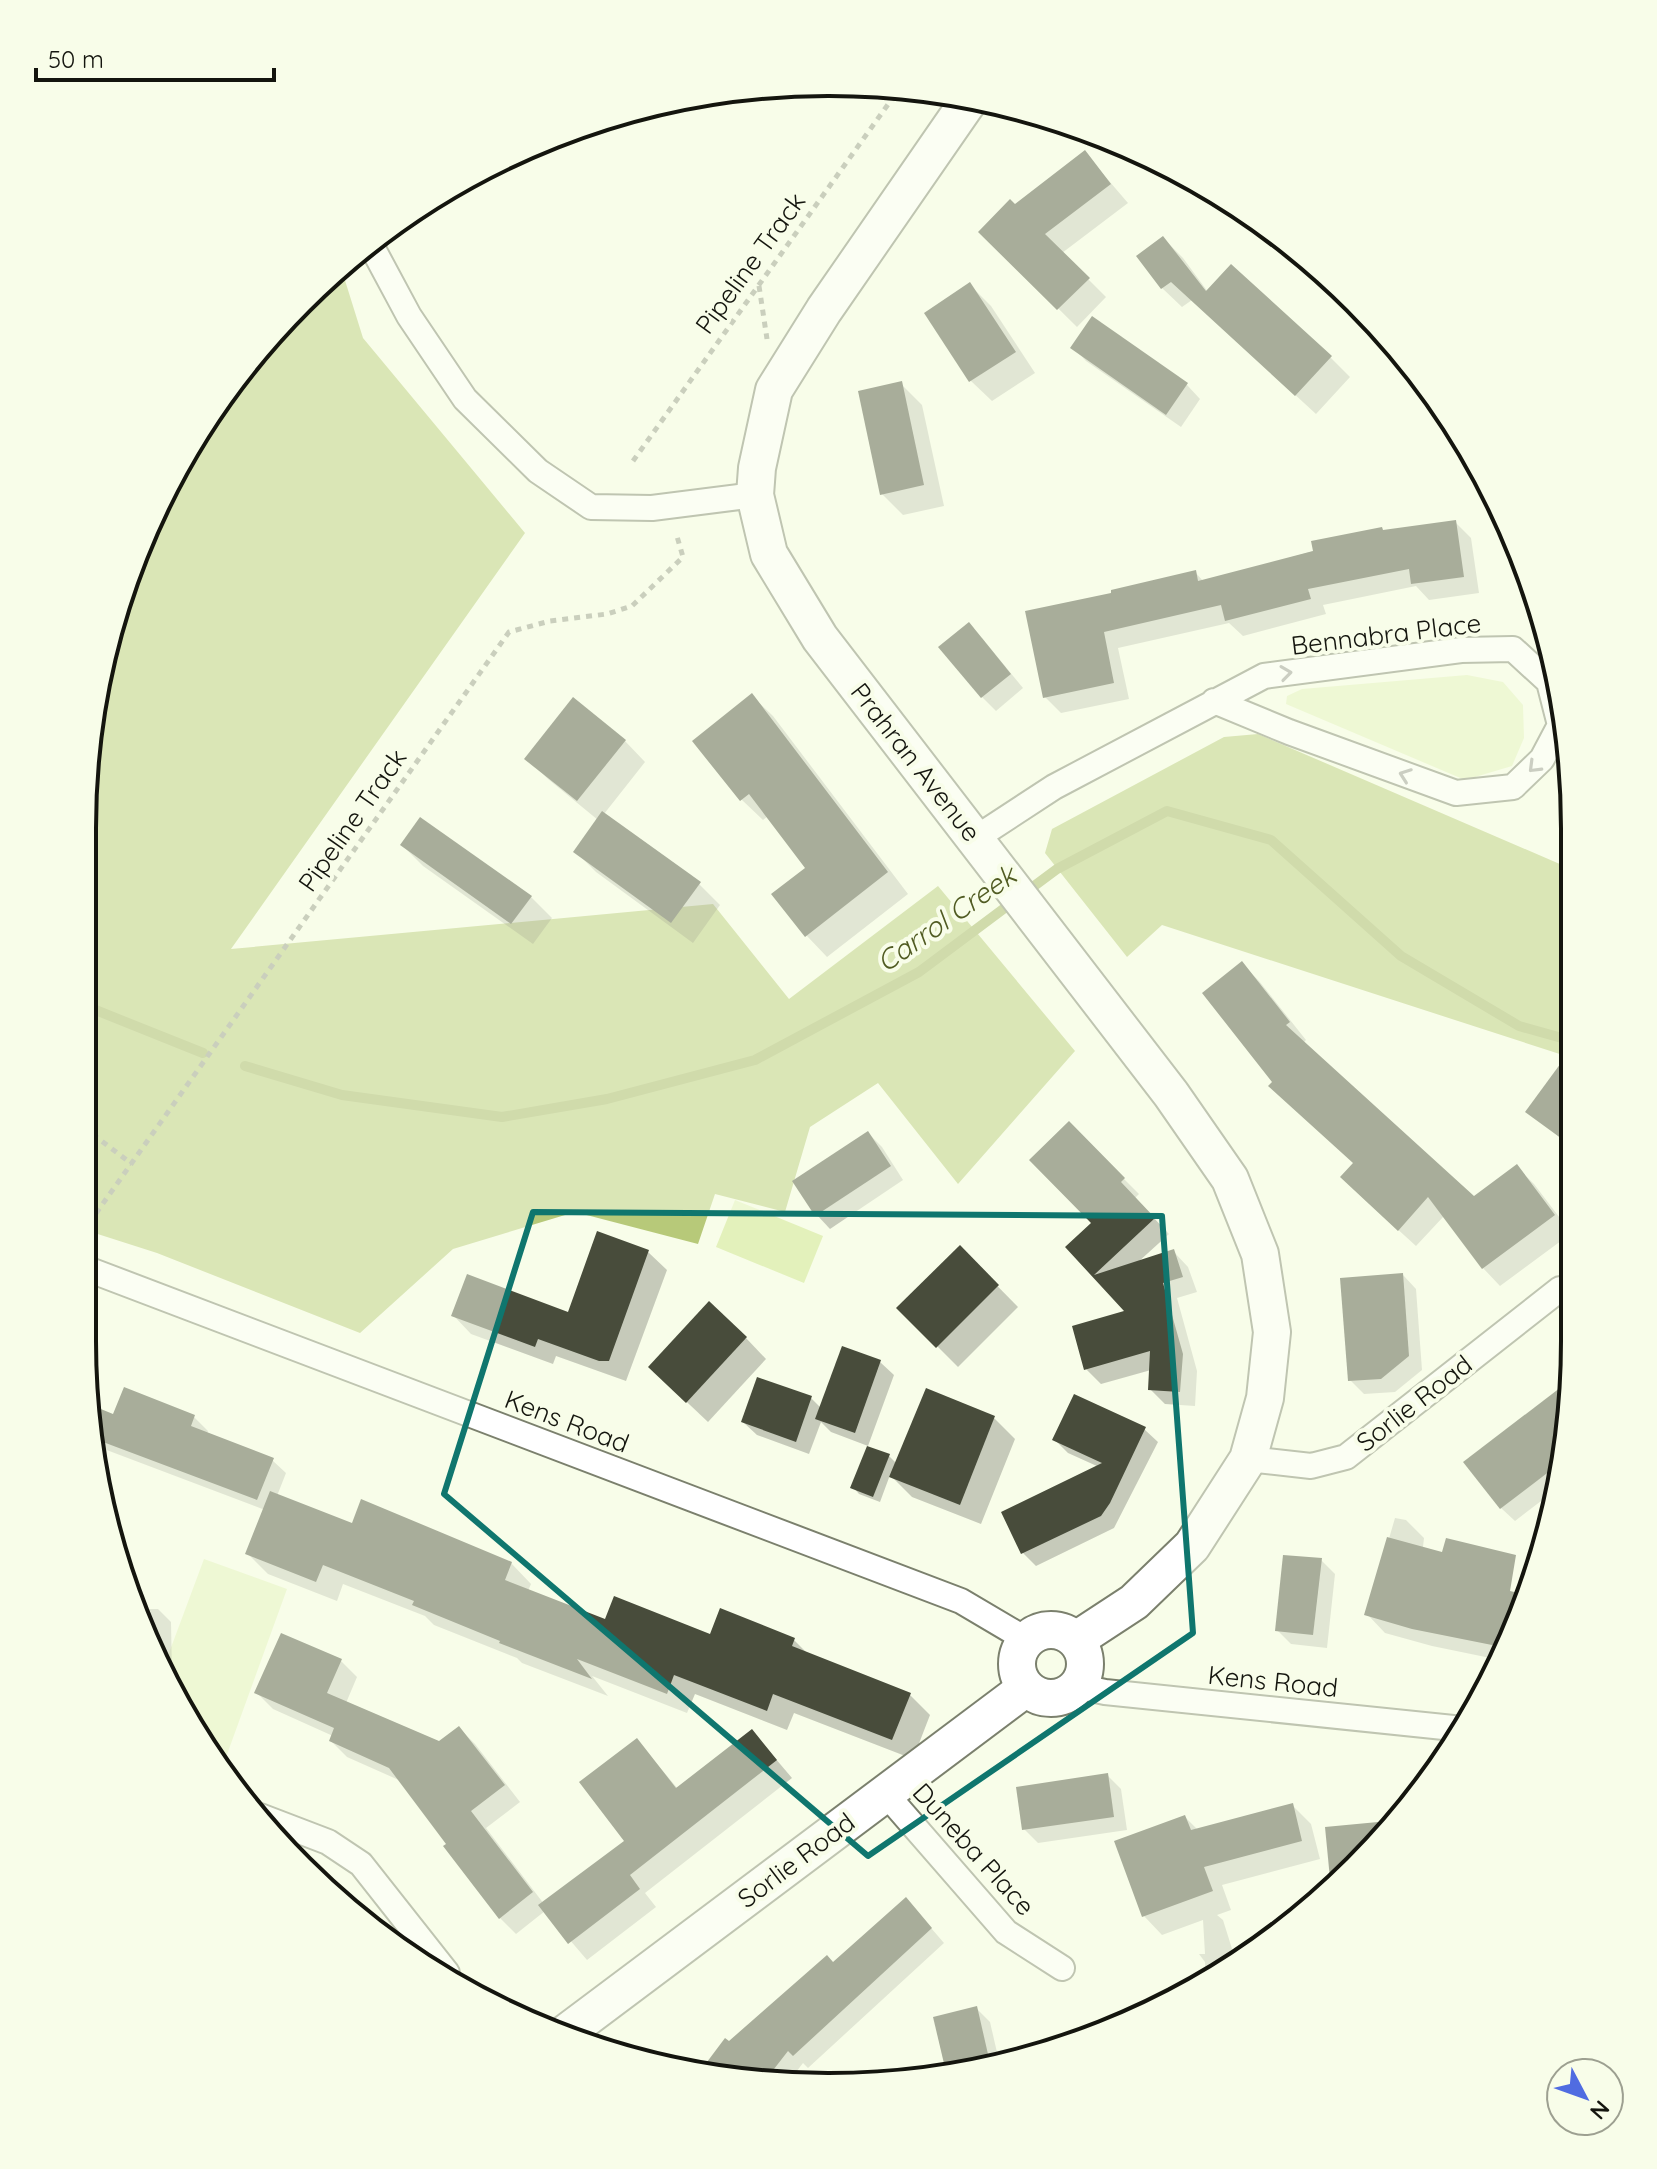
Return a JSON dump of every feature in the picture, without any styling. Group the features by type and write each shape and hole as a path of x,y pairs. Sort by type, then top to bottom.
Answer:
{"street":[{"name":"Prahran Avenue","path":"963,109 824,310 774,390 757,468 755,495 769,554 820,638 1171,1094 1230,1179 1260,1254 1272,1332 1265,1398 1248,1459 1192,1546 1134,1602 1076,1640"},
{"path":"375,253 409,316 465,399 538,471 591,507 669,506 755,495"},
{"name":"Bennabra Place","path":"976,838 1054,787 1264,676 1461,650 1513,649 1545,679"},
{"name":"Bennabra Place","path":"1214,701 1456,793 1513,787 1542,759 1555,734"},
{"name":"Kens Road","path":"96,1272 961,1601 1027,1640"},
{"name":"Sorlie Road","path":"1248,1459 1311,1466 1346,1457 1560,1289"},
{"path":"1054,1630 1076,1640 1085,1663 1085,1671 1077,1686 1064,1696 1048,1698 1026,1688 1019,1677 1017,1664 1027,1640 1039,1632 1054,1630"},
{"name":"Kens Road","path":"1077,1686 1105,1692 1450,1728"},
{"name":"Sorlie Road","path":"583,2030 885,1793 1026,1688"},
{"name":"Duneba Place","path":"885,1793 1006,1932 1062,1968"},
{"path":"278,1823 328,1842 361,1864 436,1958"}],"path":[{"name":"Pipeline Track","path":"633,461 892,99"},
{"name":"Pipeline Track","path":"96,1214 509,632 550,621 607,614 632,606 683,557 669,506"},
{"path":"96,1137 132,1164"}],"highlighted area":[{"path":"533,1212 1162,1216 1193,1633 868,1856 444,1494"}],"green space":[{"path":"345,279 363,338 525,533 231,949 713,904 789,999 938,886 1075,1051 958,1184 878,1083 810,1127 785,1212 715,1194 698,1244 575,1212 453,1249 360,1333 157,1253 96,1233 96,828 102,733 110,686 135,593 152,548 194,462 247,383 278,346"},
{"path":"1467,675 1503,682 1523,705 1524,738 1512,766 1465,780 1286,704 1287,696 1302,689"},
{"path":"1258,734 1561,865 1561,1054 1162,925 1127,957 1045,853 1052,829 1224,737"},
{"path":"735,1200 823,1236 804,1283 716,1247"},
{"path":"204,1559 287,1589 226,1757 194,1707 168,1655"}],"building":[{"path":"1085,150 1111,184 1045,234 1090,278 1057,310 978,232 1010,199 1015,204"},
{"path":"1163,236 1206,291 1231,264 1332,356 1295,396 1171,282 1161,289 1136,256"},
{"path":"970,282 1016,352 969,382 924,313"},
{"path":"1092,316 1188,383 1166,415 1070,348"},
{"path":"902,381 924,485 880,495 858,391"},
{"path":"1456,520 1464,577 1411,584 1409,569 1308,589 1311,599 1225,621 1221,605 1104,632 1114,683 1043,698 1025,611 1111,593 1111,590 1196,570 1198,581 1313,551 1311,541 1382,527 1383,530"},
{"path":"969,622 1011,674 981,698 938,647"},
{"path":"752,693 888,872 805,937 771,894 805,868 749,794 740,801 692,741"},
{"path":"573,697 626,740 577,801 524,759"},
{"path":"602,811 701,882 671,923 573,852"},
{"path":"420,817 532,896 511,924 400,845"},
{"path":"1242,961 1290,1022 1286,1025 1474,1196 1517,1164 1555,1215 1482,1269 1428,1197 1398,1231 1340,1177 1353,1163 1268,1086 1272,1082 1202,993"},
{"path":"1561,1063 1561,1138 1525,1112"},
{"path":"1069,1121 1125,1178 1121,1182 1155,1218 1094,1275 1174,1249 1183,1277 1163,1283 1183,1354 1180,1392 1148,1390 1150,1351 1084,1370 1072,1326 1124,1311 1065,1247 1091,1223 1029,1160"},
{"path":"868,1131 891,1166 815,1216 792,1181"},
{"path":"597,1231 649,1250 609,1361 599,1361 538,1339 535,1347 451,1316 467,1274 568,1312"},
{"path":"960,1245 999,1285 936,1348 896,1308"},
{"path":"1403,1273 1409,1356 1381,1379 1348,1381 1340,1278"},
{"path":"709,1301 747,1337 686,1403 648,1367"},
{"path":"842,1346 881,1360 855,1433 815,1419"},
{"path":"757,1377 812,1396 796,1442 741,1422"},
{"path":"124,1387 195,1415 191,1426 274,1458 257,1500 103,1442 100,1409 113,1414"},
{"path":"926,1388 995,1416 960,1505 889,1477"},
{"path":"1559,1389 1549,1472 1500,1509 1463,1462"},
{"path":"1074,1394 1146,1427 1101,1516 1021,1554 1001,1512 1102,1463 1052,1440"},
{"path":"867,1446 890,1454 873,1497 850,1488"},
{"path":"270,1491 352,1523 361,1499 512,1562 505,1580 605,1619 614,1596 710,1634 720,1608 795,1638 792,1646 911,1693 892,1740 773,1694 767,1711 674,1675 667,1694 577,1659 592,1679 499,1643 412,1605 414,1601 323,1565 316,1582 245,1554"},
{"path":"1387,1537 1442,1552 1446,1538 1516,1555 1510,1591 1516,1592 1494,1645 1412,1629 1364,1615"},
{"path":"1283,1555 1322,1558 1313,1635 1275,1631"},
{"path":"281,1633 342,1659 327,1693 439,1741 459,1726 505,1785 471,1811 533,1892 499,1919 389,1768 329,1741 334,1728 254,1693"},
{"path":"752,1729 777,1760 630,1875 640,1889 568,1944 538,1905 624,1841 579,1782 637,1738 676,1788"},
{"path":"1108,1773 1114,1817 1022,1830 1016,1787"},
{"path":"1293,1803 1302,1841 1204,1867 1213,1891 1142,1917 1114,1841 1185,1815 1191,1830"},
{"path":"1378,1822 1330,1874 1325,1827"},
{"path":"906,1897 932,1928 793,2056 788,2051 773,2070 707,2063 725,2038 729,2041 827,1955 833,1962"},
{"path":"977,2006 988,2055 944,2064 933,2017"}],"waterway":[{"name":"Carrol Creek","path":"245,1066 342,1095 502,1117 607,1099 755,1060 919,972 1057,869 1167,811 1271,840 1401,956 1519,1026 1561,1038"},
{"name":"Carrol Creek","path":"96,1010 203,1053"}]}
